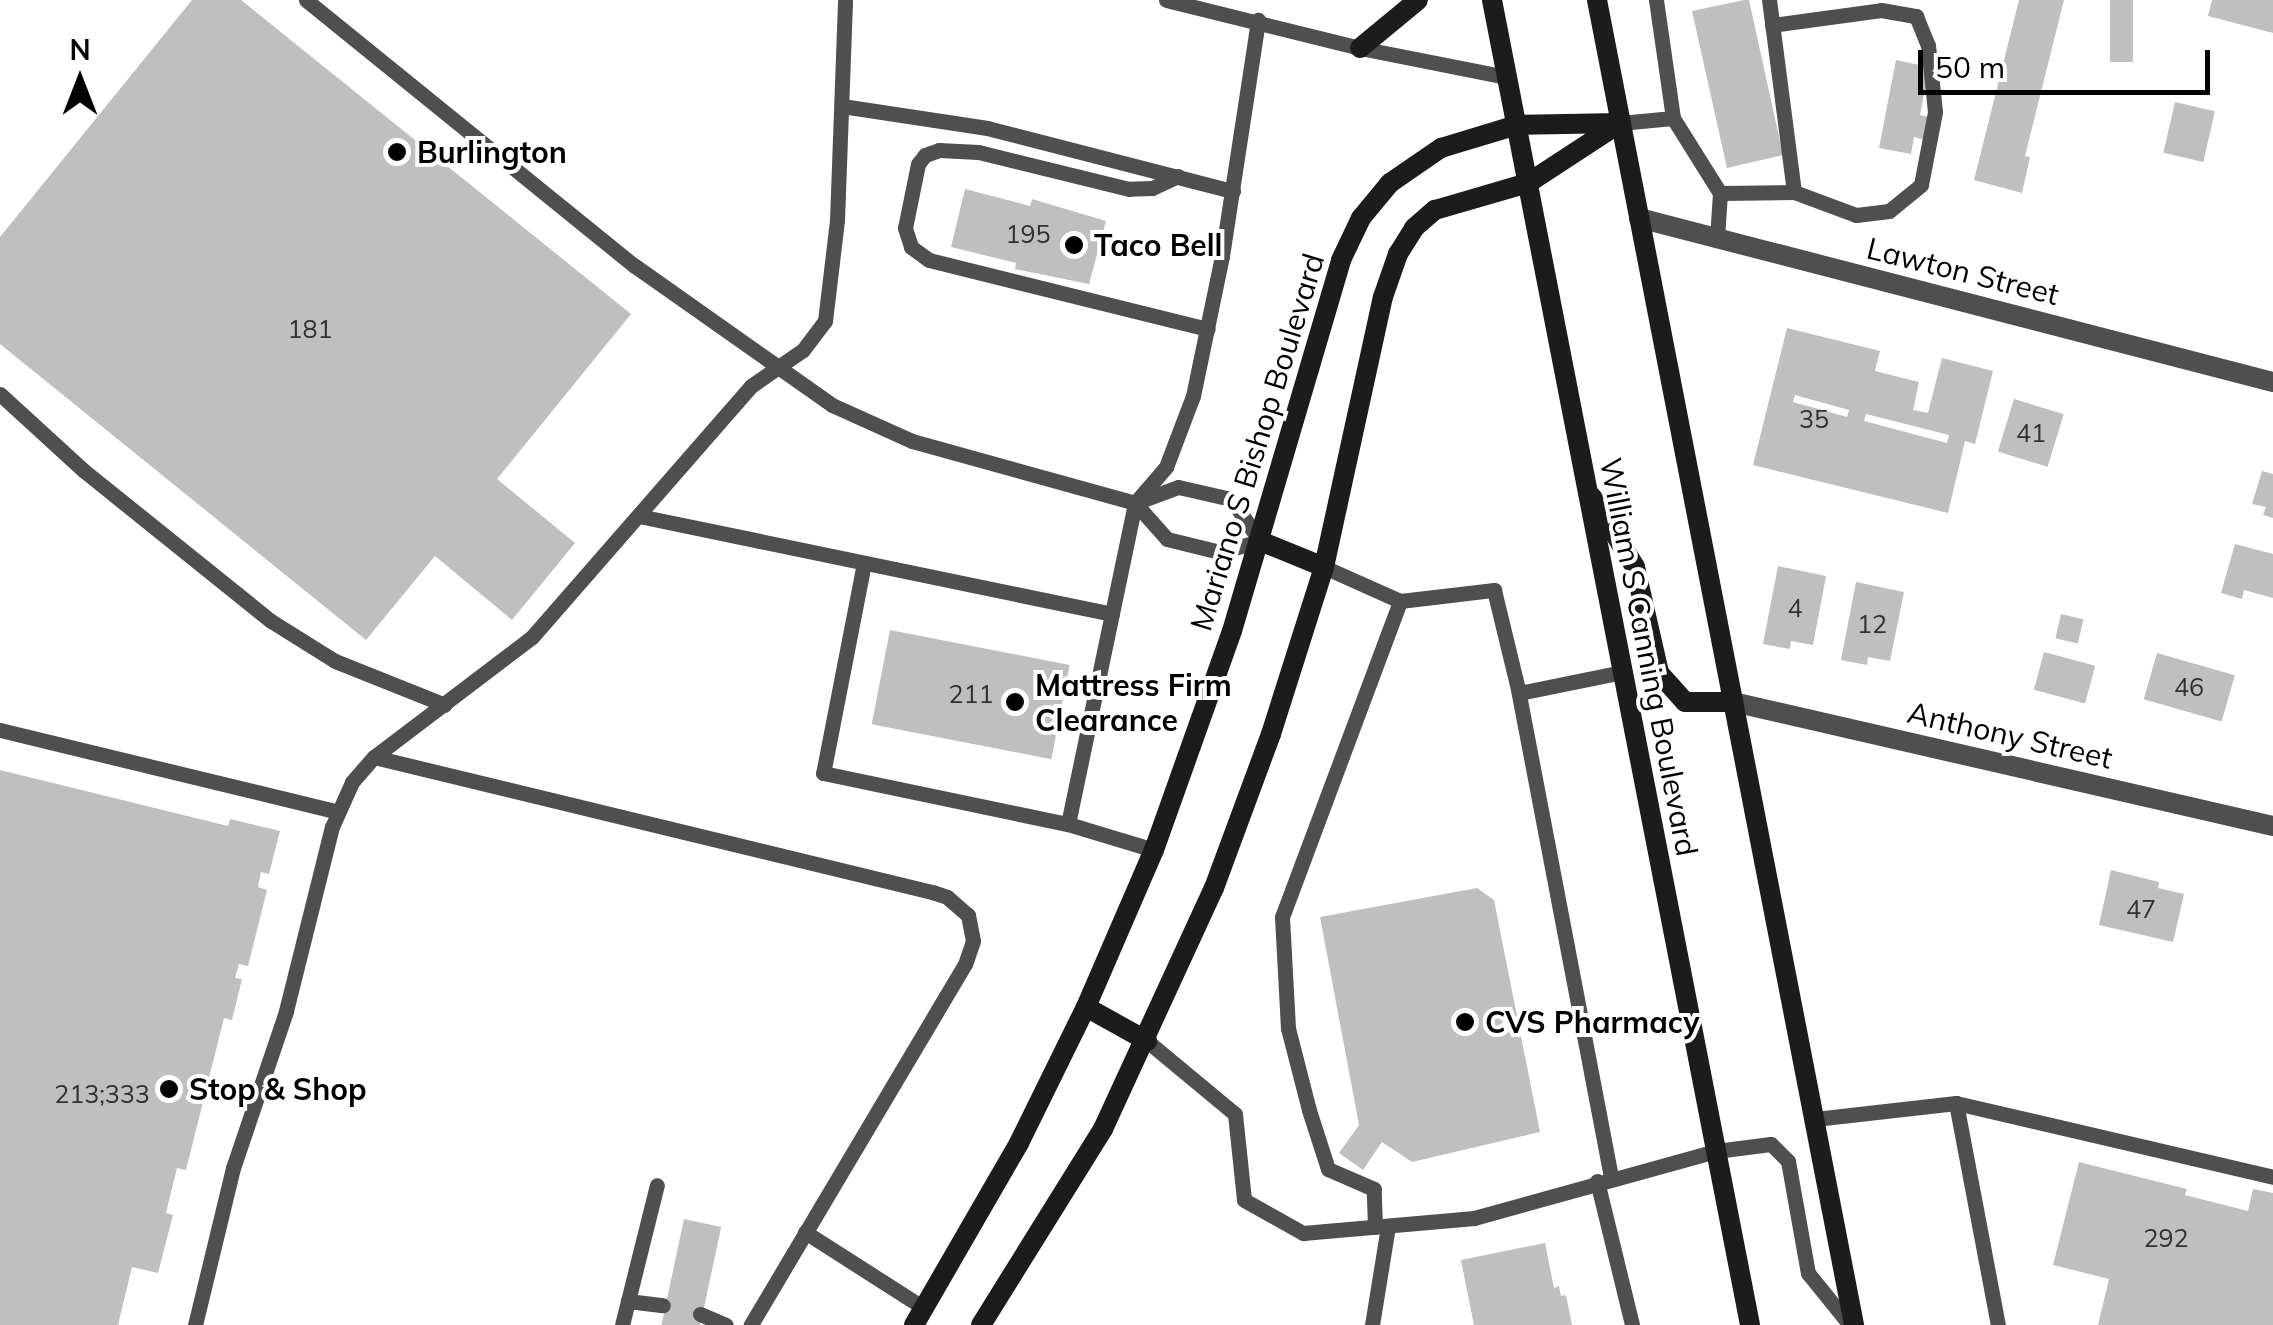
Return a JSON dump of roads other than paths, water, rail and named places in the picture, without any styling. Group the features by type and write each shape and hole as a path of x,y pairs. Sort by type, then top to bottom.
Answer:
{"main road":[{"path":"1360,48 1418,0"},
{"name":"William S Canning Boulevard","path":"1492,0 1750,1325"},
{"path":"1597,0 1852,1325"},
{"path":"982,1325 1063,1198 1146,1040 1244,811 1324,567 1386,287 1398,254 1414,228 1436,210 1528,183 1620,123"},
{"name":"Mariano S Bishop Boulevard","path":"919,1316 1018,1143 1086,1007 1154,850 1206,710 1260,541 1341,260 1361,218 1390,183 1441,148 1516,126 1620,123"},
{"path":"1586,487 1635,567 1659,673 1685,702 1732,702"},
{"path":"1260,541 1324,567"},
{"path":"1086,1007 1146,1040"}],"street":[{"name":"Lawton Street","path":"1639,218 2273,382"},
{"name":"Anthony Street","path":"1732,702 2273,826"}],"lane":[{"path":"306,0 648,276 775,367 884,431 1136,503 1167,539 1220,552 1260,541 1231,499 1178,486 1136,503"},
{"path":"195,1325 233,1168 282,1024 336,811 352,782 374,757 532,637 751,386 815,336 830,305 845,0"},
{"path":"1166,0 1194,3 1360,48 1507,76"},
{"path":"1656,0 1673,118 1720,192 1718,238"},
{"path":"1768,0 1794,192"},
{"path":"1720,192 1794,192 1856,215 1890,211 1921,186 1935,112 1928,45 1916,16 1881,10 1772,25"},
{"path":"1068,824 1136,503 1166,467 1176,446 1208,330 1258,20"},
{"path":"842,106 987,128 1233,191"},
{"path":"1620,123 1673,118"},
{"path":"1178,176 1152,188 1128,189 978,152 940,150 925,155 918,164 905,228 911,247 929,260 1208,330"},
{"path":"0,394 83,470 272,622 336,661 446,705"},
{"path":"639,516 1112,614"},
{"path":"864,564 823,773 1068,824 1154,850"},
{"path":"1324,567 1400,601 1494,590 1520,693 1632,1325"},
{"path":"1372,1325 1381,1226 1374,1188 1328,1169 1288,1028 1282,917 1400,601"},
{"path":"1520,693 1622,672"},
{"path":"0,730 336,811"},
{"path":"374,757 932,892 958,905 973,928 970,954 751,1325"},
{"path":"1146,1040 1234,1114 1244,1200 1303,1233 1474,1218 1716,1151 1758,1142 1782,1151 1808,1273 1852,1325"},
{"path":"1815,1119 1956,1103 2273,1176"},
{"path":"1956,1103 1998,1325"},
{"path":"622,1325 657,1185"},
{"path":"804,1232 919,1316"},
{"path":"628,1301 663,1305"},
{"path":"700,1314 726,1325"}],"place":[{"name":"Burlington","path":"397,152"},
{"name":"Taco Bell","path":"1074,245"},
{"name":"Mattress Firm Clearance","path":"1015,702"},
{"name":"CVS Pharmacy","path":"1465,1022"},
{"name":"Stop & Shop","path":"169,1089"}]}
